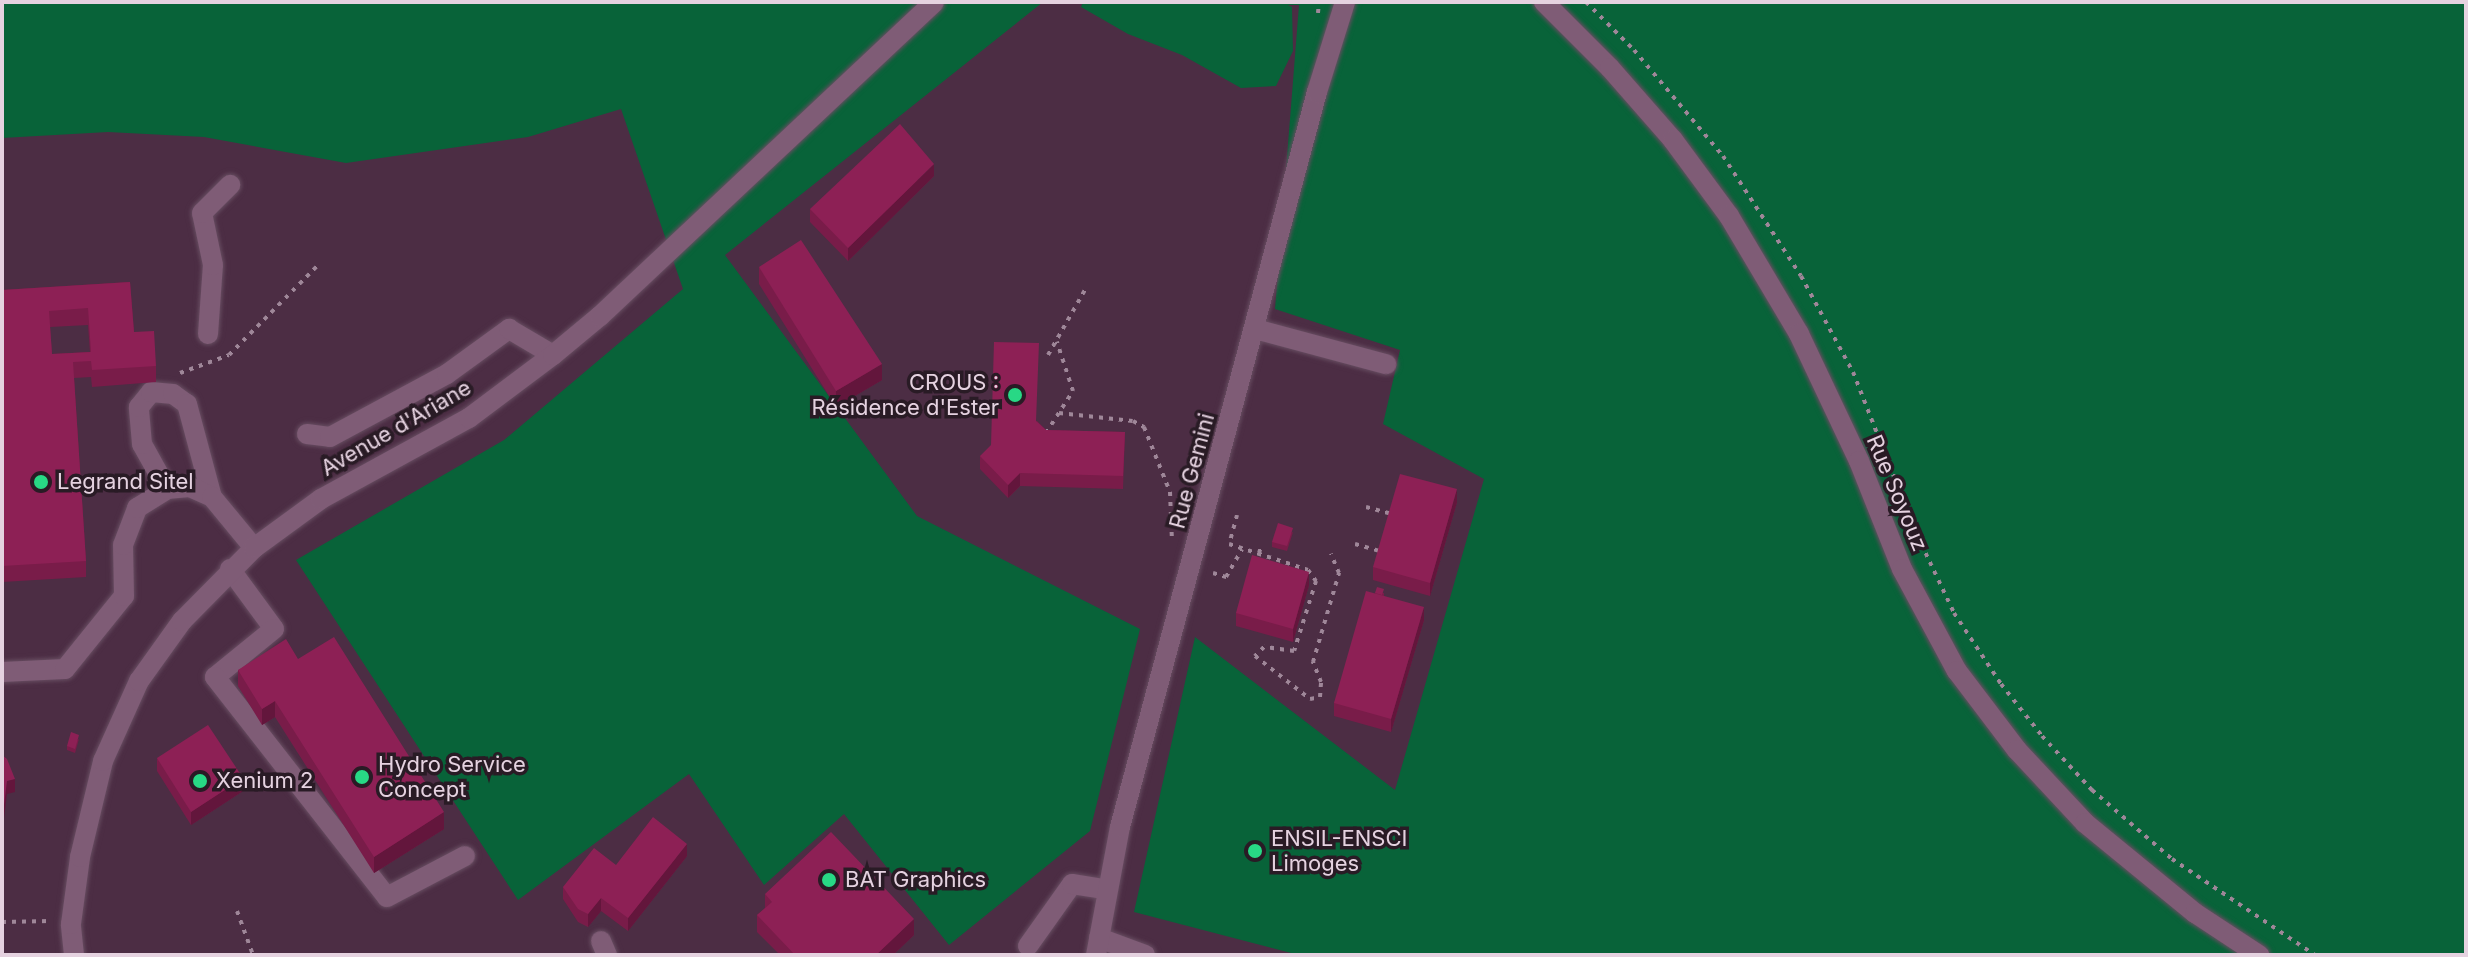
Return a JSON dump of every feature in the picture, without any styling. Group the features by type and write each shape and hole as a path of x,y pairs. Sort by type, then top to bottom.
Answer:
{"street":[{"name":"Avenue d'Ariane","path":"74,955 71,924 80,857 103,761 139,681 182,621 230,569 321,499 469,418 553,355 600,316 934,2"},
{"name":"Rue Gemini","path":"1098,946 1120,827 1317,92 1345,2"},
{"name":"Rue Soyouz","path":"1544,2 1610,68 1673,140 1729,216 1799,334 1859,461 1902,569 1957,671 2017,750 2085,823 2195,913 2259,955"},
{"path":"208,334 213,265 202,213 230,185"},
{"path":"307,434 330,437 447,374 509,329 553,355"},
{"path":"1255,329 1386,364"},
{"path":"167,489 142,444 139,407 151,392 173,394 187,404 212,497 254,548"},
{"path":"2,672 65,669 124,596 123,545 137,508 167,489 190,487 212,497"},
{"path":"230,569 274,629 215,677 387,897 465,856"},
{"path":"1028,946 1072,884 1108,890"},
{"path":"1098,946 1145,955"}],"path":[{"path":"1586,2 1634,50 1723,156 1801,276 1853,372 1917,535 1954,613 2001,684 2042,736 2092,790 2172,859 2315,955"},
{"path":"171,373 194,370 229,355 320,263"},
{"path":"1048,355 1086,288"},
{"path":"1045,435 1073,391 1057,342"},
{"path":"1059,413 1133,421 1144,427 1170,492 1174,528 1171,550"},
{"path":"1366,507 1392,514"},
{"path":"1237,515 1229,544 1308,570 1316,581 1294,651 1264,647 1255,656 1310,699 1320,697 1321,682 1313,662 1339,573 1331,554"},
{"path":"1259,553 1262,544"},
{"path":"1355,544 1382,551"},
{"path":"1213,573 1226,577 1242,549"},
{"path":"237,911 253,955"},
{"path":"2,922 29,920 71,924"}],"green space":[{"path":"2,2 1043,2 725,255 917,516 1140,629 1090,831 949,945 844,814 764,885 689,774 518,900 296,560 504,440 683,289 621,109 528,137 346,163 204,137 108,132 2,138"},
{"path":"1083,2 2466,2 2466,955 1299,955 1134,912 1195,637 1395,790 1484,479 1383,424 1400,350 1275,309 1299,5 1288,5 1292,7 1293,51 1276,86 1241,88 1182,55 1128,34 1081,7"}],"building":[{"path":"900,124 934,164 848,248 810,209"},
{"path":"801,240 882,364 836,391 759,267"},
{"name":"Legrand Sitel","path":"130,282 134,332 154,331 156,366 92,370 91,361 73,362 86,561 2,566 2,290","holes":["88,308 91,352 52,354 49,311"]},
{"name":"CROUS : Résidence d'Ester","path":"994,342 1039,343 1036,421 1046,430 1125,432 1123,476 1020,473 1008,485 980,456 991,445"},
{"path":"1400,474 1457,489 1430,583 1373,567"},
{"path":"1278,523 1293,528 1287,546 1272,542"},
{"path":"1252,555 1309,572 1293,629 1236,613"},
{"path":"1377,587 1384,589 1382,595 1375,593"},
{"path":"1366,591 1424,607 1391,719 1334,703"},
{"name":"Hydro Service Concept","path":"334,637 444,812 374,857 275,701 262,709 238,670 286,639 298,659"},
{"name":"Xenium 2","path":"208,725 243,778 191,812 157,758"},
{"path":"71,732 79,735 75,749 67,746"},
{"path":"2,755 7,759 15,779 7,781 2,807"},
{"path":"653,817 687,844 628,918 601,898 588,914 578,909 563,887 594,848 616,865"},
{"name":"BAT Graphics","path":"831,832 914,919 876,955 795,955 757,915 772,902 765,894"}],"place":[{"name":"CROUS : Résidence d'Ester","path":"1015,395"},
{"name":"Legrand Sitel","path":"41,482"},
{"name":"Hydro Service Concept","path":"362,777"},
{"name":"Xenium 2","path":"200,781"},
{"name":"ENSIL-ENSCI Limoges","path":"1255,851"},
{"name":"BAT Graphics","path":"829,880"}]}
